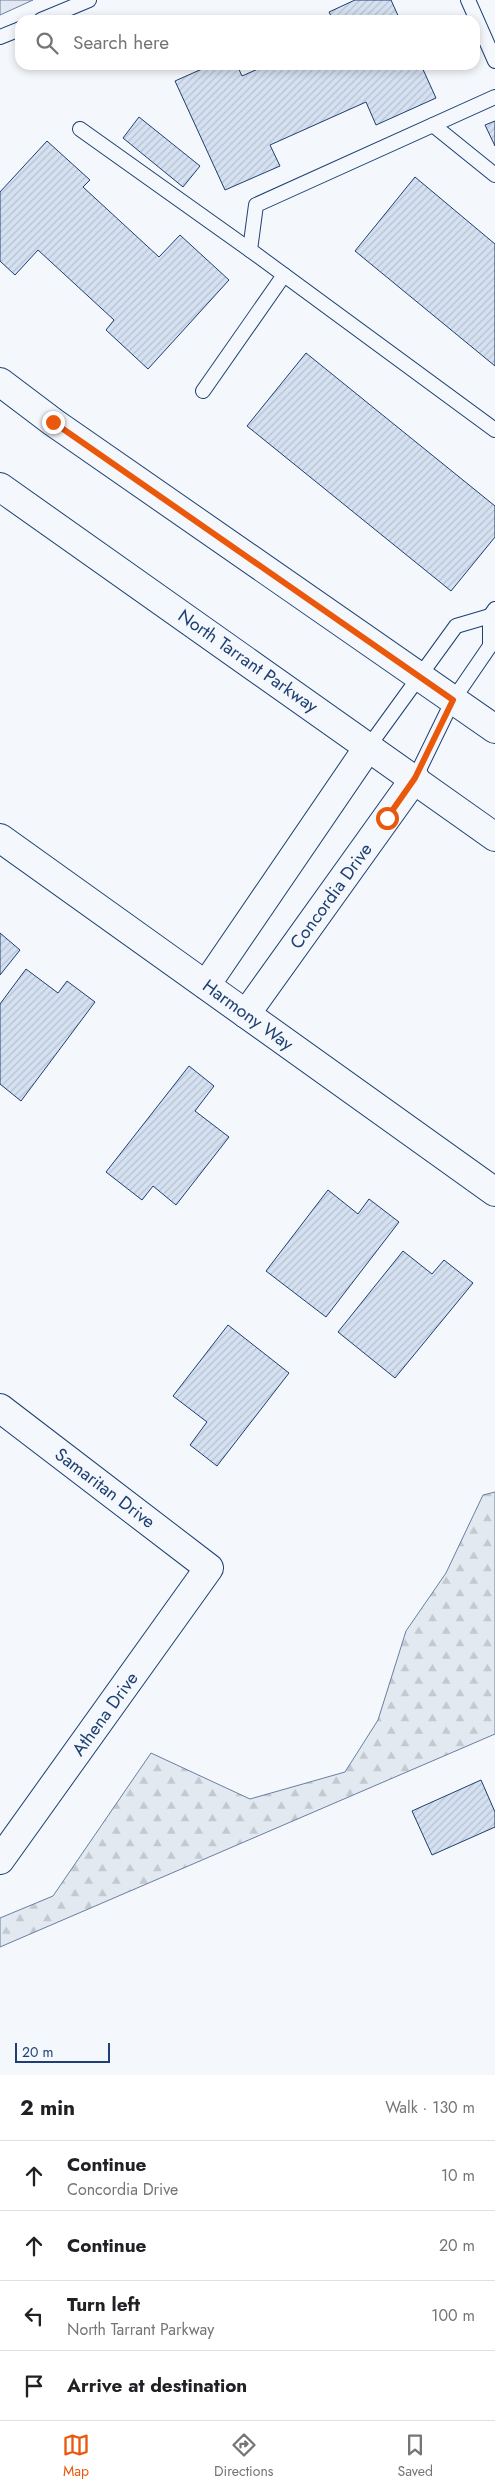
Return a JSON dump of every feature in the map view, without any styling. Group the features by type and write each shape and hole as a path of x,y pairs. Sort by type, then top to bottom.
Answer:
{"street":[{"path":"0,382 53,422 495,729"},
{"name":"North Tarrant Parkway","path":"0,487 415,778 495,837"},
{"path":"206,985 369,746"},
{"name":"Concordia Drive","path":"246,1014 415,778"},
{"name":"Harmony Way","path":"0,838 495,1192"},
{"name":"Samaritan Drive","path":"0,1408 209,1568"},
{"name":"Athena Drive","path":"0,1860 209,1568"}],"lane":[{"path":"53,15 89,0"},
{"path":"468,0 475,15"},
{"path":"480,28 495,62"},
{"path":"0,37 15,31"},
{"path":"250,250 256,205 495,97"},
{"path":"433,125 495,175"},
{"path":"80,129 250,250 495,430"},
{"path":"203,391 284,275"},
{"path":"369,746 456,626 493,613 490,646 453,700 415,778"}],"green space":[{"path":"495,1492 495,1734 0,1947 0,1918 53,1896 151,1753 250,1799 345,1772 378,1720 406,1631 446,1573 483,1495"}],"shaded area":[{"path":"0,0 33,0 0,15"}],"building":[{"path":"355,0 391,0 398,15 330,15 329,12"},
{"path":"200,70 239,70 242,76 256,70 423,70 436,98 376,125 366,102 270,145 280,166 225,190 175,81"},
{"path":"139,117 200,166 183,187 123,138"},
{"path":"495,121 495,146 485,125"},
{"path":"47,141 90,180 83,187 159,257 180,235 229,280 148,369 106,330 114,320 38,250 15,275 0,261 0,192"},
{"path":"415,177 495,244 495,366 355,251"},
{"path":"306,353 495,506 495,537 451,591 247,426"},
{"path":"0,933 20,950 0,975"},
{"path":"26,969 58,993 67,981 95,1002 21,1101 0,1084 0,1004"},
{"path":"189,1066 214,1086 195,1111 229,1137 176,1205 153,1186 142,1200 106,1172"},
{"path":"328,1190 358,1214 369,1199 399,1222 326,1317 266,1271"},
{"path":"403,1251 432,1274 444,1260 473,1283 395,1378 338,1332"},
{"path":"228,1325 289,1373 217,1466 190,1445 207,1422 173,1396"},
{"path":"481,1780 495,1812 495,1827 432,1855 412,1811"}],"route":[{"path":"53,422 453,700 415,778 387,818"}]}
